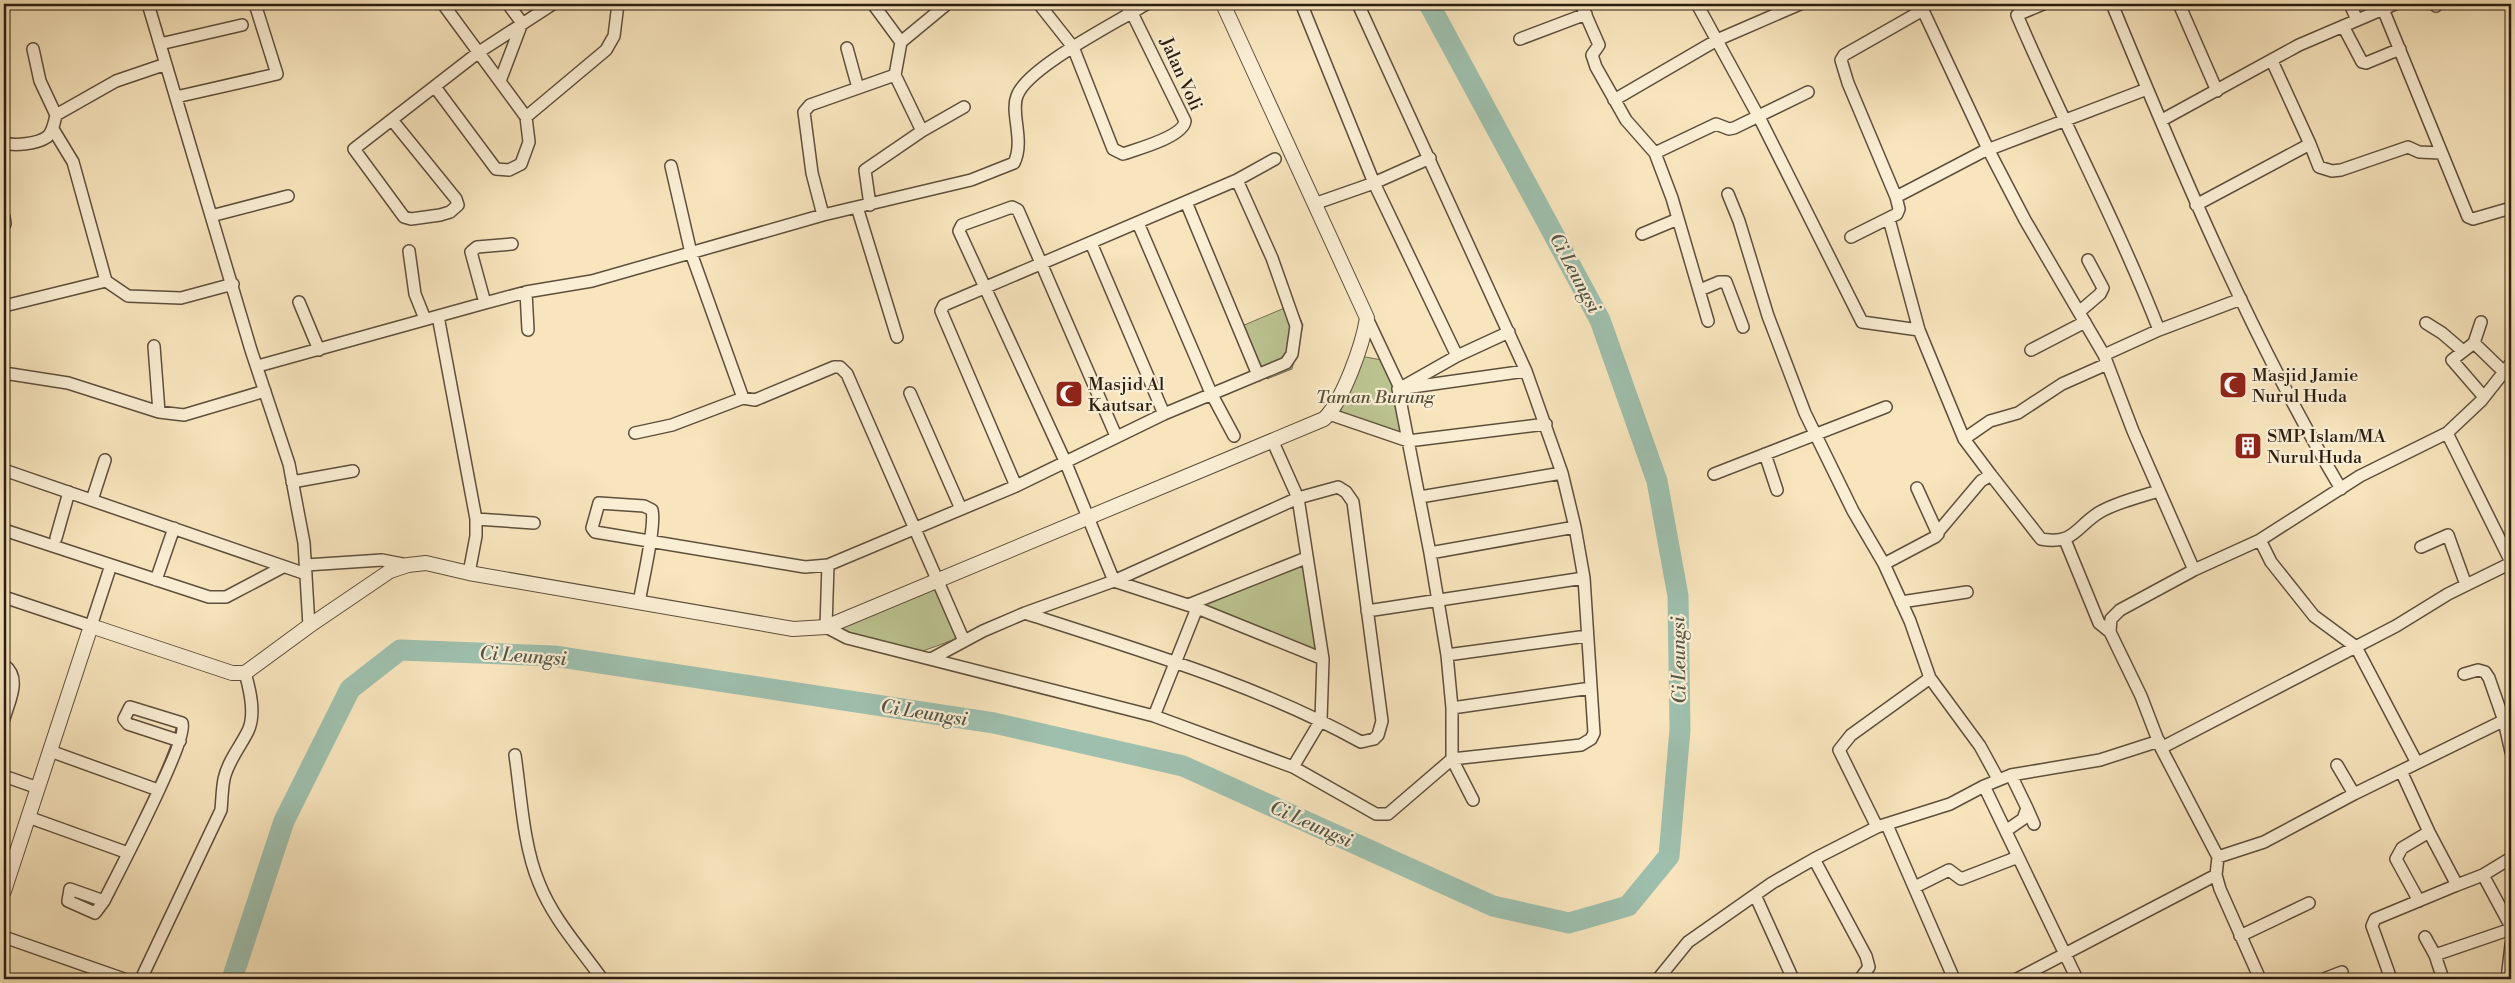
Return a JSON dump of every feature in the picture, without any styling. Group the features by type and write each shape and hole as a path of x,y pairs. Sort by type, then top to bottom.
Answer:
{"street":[{"path":"148,4 233,284 251,350 258,366 289,464 306,570 309,626"},
{"path":"176,97 277,74 255,4"},
{"path":"435,87 496,169 509,170 521,164 529,142 526,117 443,4"},
{"path":"508,4 522,23"},
{"path":"392,120 456,199 458,205 450,212 410,219 404,217 354,150 356,146 479,52 553,4"},
{"path":"526,117 606,50 614,36 618,4"},
{"path":"873,4 902,42"},
{"path":"922,131 895,75 902,42 947,4"},
{"path":"1039,4 1073,47"},
{"path":"258,366 526,292 592,281 823,215 971,180 1014,163 1019,152 1016,97 1024,82 1128,8 1146,4"},
{"path":"1223,4 1399,389 1447,655 1452,708 1452,759 1473,800"},
{"path":"1304,4 1303,8 1374,183 1457,356"},
{"path":"826,627 847,638 1154,716 1292,767 1376,814 1384,815 1391,812 1452,759 1585,743 1593,737 1584,578 1575,527 1562,473 1526,371 1358,4"},
{"path":"1697,4 1758,116 1862,322 1919,330"},
{"path":"1614,100 1717,40 1800,4"},
{"path":"2043,4 2017,15 2063,119 2115,223 2159,330"},
{"path":"2112,4 2196,205 2293,406 2341,489"},
{"path":"2179,4 2217,91"},
{"path":"2350,4 2357,20"},
{"path":"2162,120 2299,45 2394,4"},
{"path":"1850,237 1889,219 1899,209 1896,197 1848,83 1841,60 1844,55 1922,7 1988,150 2024,220 2105,359 2158,491 2194,570"},
{"name":"Jalan Voli","path":"1073,47 1113,149 1117,153 1123,154 1176,134 1184,127 1184,116 1128,8"},
{"path":"1520,39 1584,9 1599,44 1592,53 1593,59 1614,100 1636,132 1655,153 1678,219 1708,321"},
{"path":"2383,9 2469,219 2511,208"},
{"path":"500,81 522,23"},
{"path":"160,44 242,25"},
{"path":"2343,26 2362,62 2366,63 2400,49"},
{"path":"847,48 858,88"},
{"path":"4,143 18,145 46,138 53,129 56,115 40,81 33,50"},
{"path":"2272,61 2319,167 2332,171 2408,147 2419,152 2441,153"},
{"path":"56,115 116,81 166,64"},
{"path":"823,215 812,173 804,112 810,105 895,75"},
{"path":"1896,197 1988,150 2063,119 2147,88"},
{"path":"1655,153 1716,124 1732,129 1808,92"},
{"path":"870,205 865,170 922,131 964,107"},
{"path":"53,129 73,162 106,281 128,296 181,298 233,284"},
{"path":"2196,205 2310,144"},
{"path":"1314,204 1374,183 1430,158"},
{"path":"1016,486 941,311 946,303 1043,264 1237,180 1275,160"},
{"path":"671,166 691,253 743,398"},
{"path":"639,603 649,541 654,516 649,507 601,502 597,504 592,528 595,532 649,541 805,567 828,565 1016,486 1116,436 1211,392 1258,375 1288,360 1292,354 1296,326 1272,258 1237,180"},
{"path":"1728,194 1739,220 1768,316 1815,434 1853,511 1884,564 1901,602 1930,678 1980,746 1998,779"},
{"path":"211,216 288,196"},
{"path":"1186,202 1258,375"},
{"path":"857,208 897,337"},
{"path":"1114,581 1065,461 960,231 962,225 1016,208 1043,264 1116,436"},
{"path":"1642,234 1678,219"},
{"path":"1889,219 1919,330 1964,439 2040,539 2065,540 2100,511 2158,491"},
{"path":"1138,223 1211,392 1234,436"},
{"path":"1091,243 1164,414"},
{"path":"485,303 471,252 477,247 512,244"},
{"path":"409,251 416,294 425,320"},
{"path":"2032,350 2082,317 2100,294 2103,288 2088,260"},
{"path":"4,306 106,281"},
{"path":"1700,290 1719,282 1726,282 1743,326"},
{"path":"526,292 528,330"},
{"path":"1964,439 1990,421 2018,413 2062,384 2159,330 2241,299"},
{"path":"300,302 319,350"},
{"path":"438,316 476,519 476,536 469,573"},
{"path":"4,597 223,670 245,673 309,626 390,571 408,565 426,563 469,573 793,629 826,627 1324,419 1329,414 1363,343 1367,318"},
{"path":"2481,322 2474,343 2453,358 2453,361 2484,397"},
{"path":"2426,323 2442,333 2463,351"},
{"path":"1399,389 1457,356 1509,332"},
{"path":"2474,343 2504,372"},
{"path":"154,346 160,412"},
{"path":"2110,632 2111,620 2116,612 2194,570 2260,540 2378,466 2447,433 2484,397 2511,363"},
{"path":"635,433 672,425 743,398 755,400 834,367 840,367 847,374 964,641"},
{"path":"1399,389 1526,371"},
{"path":"4,373 68,383 160,412 184,414 196,413 265,391"},
{"path":"910,393 961,510"},
{"path":"1714,474 1886,407"},
{"path":"1329,414 1408,441 1546,424"},
{"path":"1661,978 1675,955 1688,942 1755,896 1814,859 1882,826 1950,804 1998,779 2011,775 2100,760 2160,744 2356,647 2466,585 2511,563 2447,433"},
{"path":"1272,442 1298,498 1323,659 1321,720 1292,767"},
{"path":"1765,454 1777,490"},
{"path":"92,500 105,460"},
{"path":"4,470 283,567 306,570 382,560 408,565"},
{"path":"292,482 354,471"},
{"path":"1420,497 1562,473"},
{"path":"1884,564 1935,537 1981,481 1991,475"},
{"path":"931,659 964,641 1025,613 1114,581 1298,498 1333,487 1342,488 1353,502 1382,721 1378,735 1370,741 1361,742 1321,720 1176,662 1025,613"},
{"path":"1917,488 1938,532"},
{"path":"56,538 69,492"},
{"path":"476,519 534,523"},
{"path":"1430,553 1575,527"},
{"path":"156,580 174,528"},
{"path":"4,530 209,597 226,598 283,567"},
{"path":"2421,547 2446,535 2450,537 2466,585"},
{"path":"2065,540 2099,623 2110,632 2141,696 2160,744 2218,857 2216,875 2220,889 2260,979"},
{"path":"2260,540 2271,562 2314,616 2356,647 2417,763"},
{"path":"1192,606 1306,558"},
{"path":"4,891 111,565"},
{"path":"826,627 828,565"},
{"path":"1367,611 1437,602 1584,578"},
{"path":"1114,581 1192,606 1323,659"},
{"path":"1901,602 1967,592"},
{"path":"1154,716 1176,662 1192,606"},
{"path":"1447,655 1587,636"},
{"path":"4,665 9,669 14,680 14,688 4,719"},
{"path":"2464,674 2478,670 2485,672 2489,678 2508,719 2511,752"},
{"path":"141,979 221,810 224,779 230,760 249,729 251,706 245,673"},
{"path":"1930,678 1851,735 1839,750 1915,887 1954,979"},
{"path":"1452,708 1591,688"},
{"path":"104,902 158,790 180,741 183,728 182,723 130,706 124,719 128,724 180,741"},
{"path":"2218,857 2264,842 2354,794 2508,719"},
{"path":"50,751 158,790"},
{"path":"515,754 528,842 538,883 554,913 602,979"},
{"path":"2337,765 2354,794"},
{"path":"2401,771 2429,832 2457,885"},
{"path":"2011,775 2034,824"},
{"path":"4,776 38,788"},
{"path":"1984,786 2007,830 2018,857 2077,979"},
{"path":"2007,830 2023,819 2027,808"},
{"path":"28,816 128,852"},
{"path":"2419,901 2396,859 2402,848 2429,832"},
{"path":"1915,887 1949,870 1961,879 2018,857"},
{"path":"2391,979 2372,926 2376,919 2482,875 2511,858"},
{"path":"1814,859 1866,956 1869,967 1860,979"},
{"path":"2017,979 2216,875"},
{"path":"2435,954 2511,928 2482,875"},
{"path":"1755,896 1793,979"},
{"path":"2240,936 2309,903"},
{"path":"2425,937 2435,954 2443,979"},
{"path":"4,938 124,979"},
{"path":"2507,979 2511,945"},
{"path":"2324,979 2342,972"}],"green space":[{"path":"1294,304 1303,325 1292,369 1267,379 1242,326"},
{"name":"Taman Burung","path":"1360,356 1393,362 1411,444 1340,413"},
{"path":"1306,558 1323,659 1188,605"},
{"path":"939,582 961,637 912,655 847,638 842,625"}],"waterway":[{"name":"Ci Leungsi","path":"232,979 284,821 350,689 400,650 554,656 994,723 1183,766 1493,906 1569,923 1628,906 1669,856 1680,730 1678,596 1657,481 1600,320 1429,4"}],"place":[{"name":"Masjid Jamie Nurul Huda","path":"2233,385"},
{"name":"Masjid Al Kautsar","path":"1069,394"},
{"name":"SMP Islam/MA Nurul Huda","path":"2248,446"}]}
